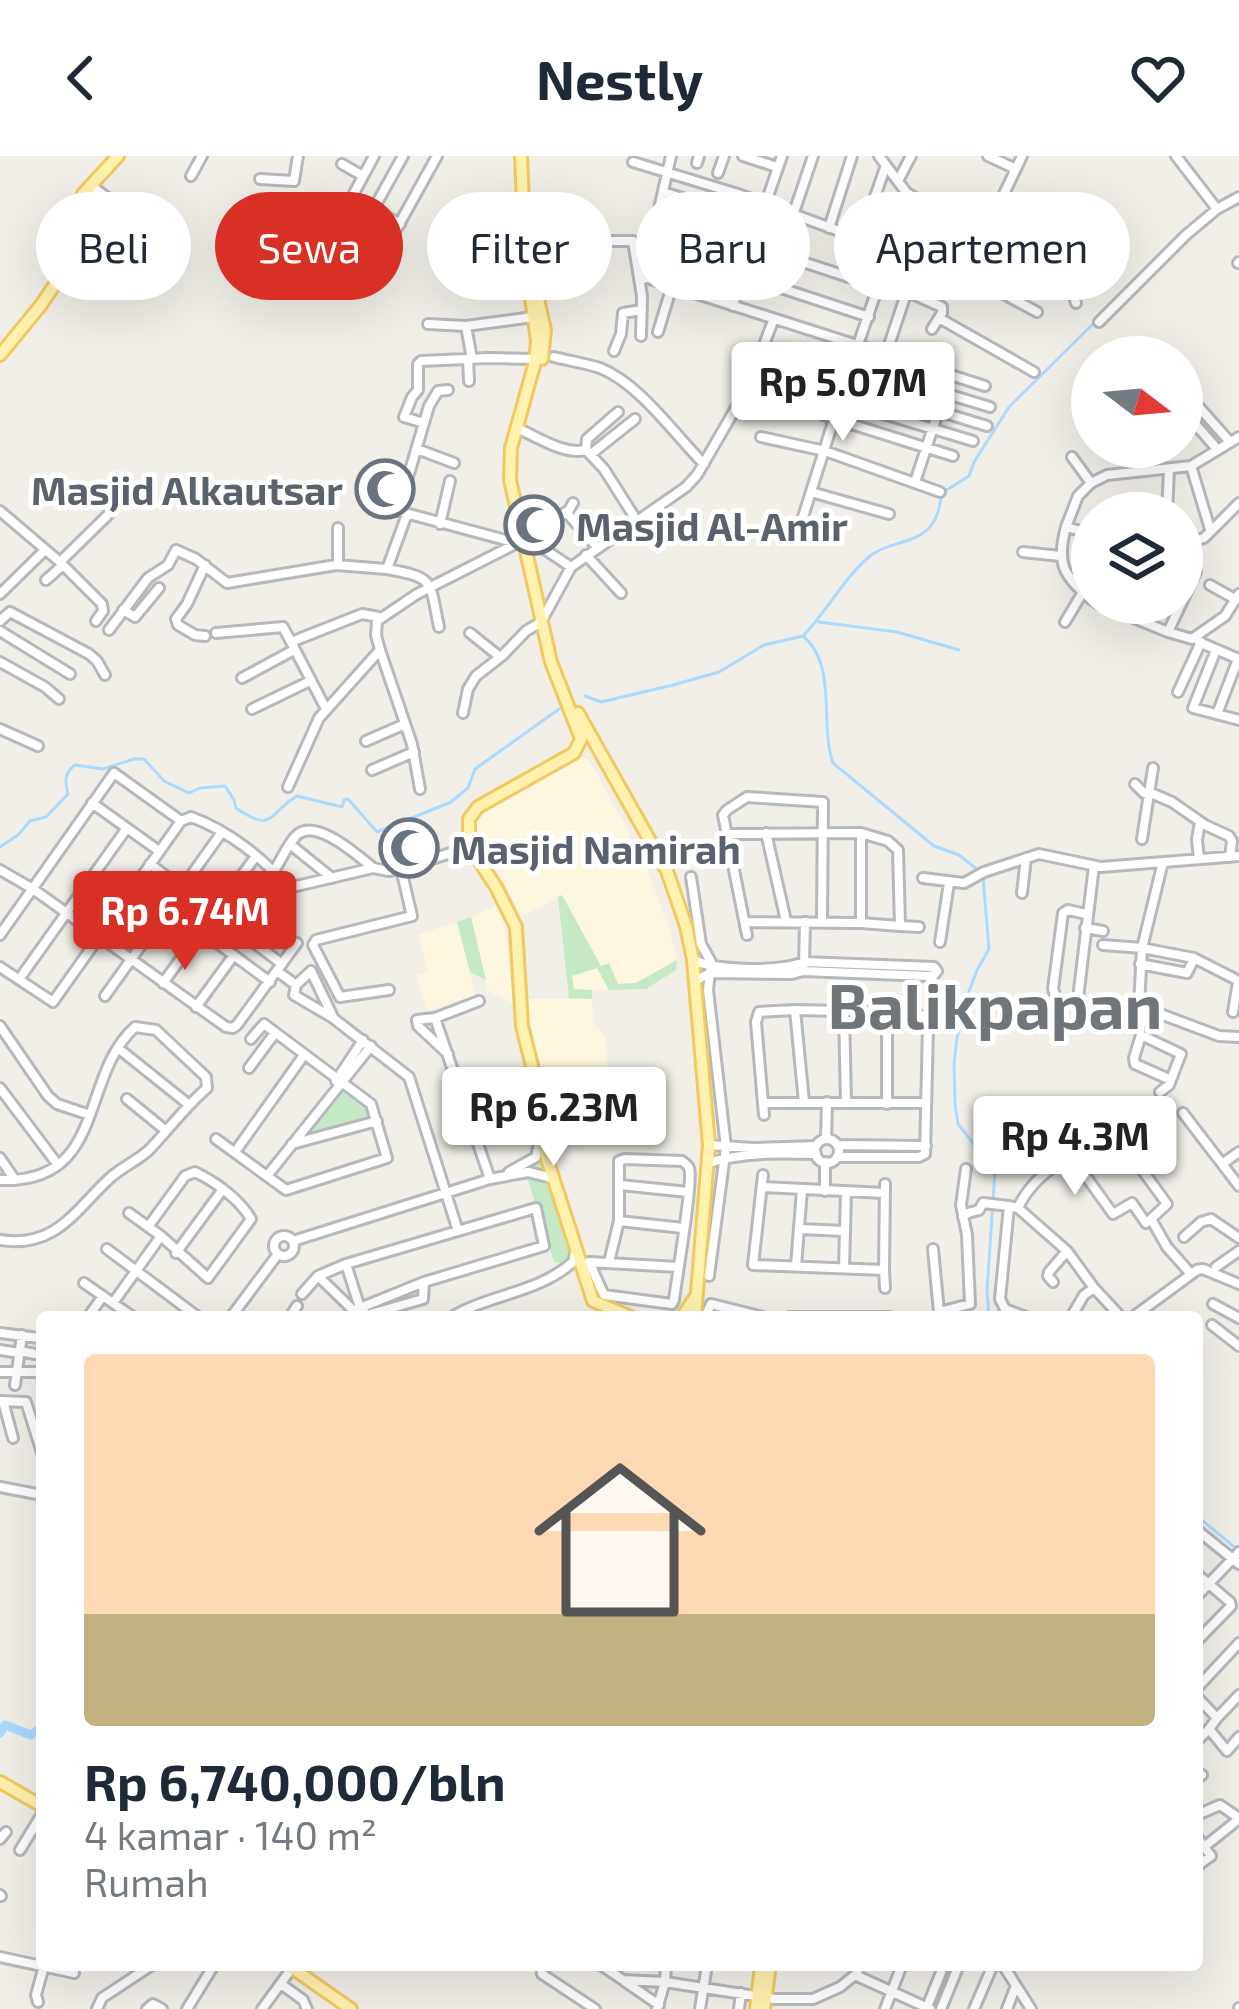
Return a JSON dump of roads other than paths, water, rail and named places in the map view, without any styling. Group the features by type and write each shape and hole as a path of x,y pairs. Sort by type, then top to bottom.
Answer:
{"main road":[{"path":"0,355 5,337 41,305 58,280 78,206 90,185 118,156"},
{"path":"524,156 529,192"},
{"path":"531,300 536,359 509,461 512,492 562,684 581,735 576,750 478,807 469,819 472,846 515,927 522,1026 540,1101 539,1134 552,1178 593,1301 617,1311"},
{"path":"524,539 516,470 521,430 541,362 545,330 538,300"},
{"path":"571,706 667,871 694,960 709,1145 696,1311"},
{"path":"576,750 608,763"},
{"path":"686,1311 698,1294"},
{"path":"1,1782 36,1803"},
{"path":"295,1971 351,2009"},
{"path":"761,2003 765,1971"}],"street":[{"path":"191,176 202,156"},
{"path":"260,179 294,181 298,156"},
{"path":"355,192 374,156"},
{"path":"383,192 403,156"},
{"path":"403,218 437,156"},
{"path":"663,192 671,156"},
{"path":"718,173 724,156"},
{"path":"743,156 778,167"},
{"path":"769,192 782,156"},
{"path":"801,192 813,156"},
{"path":"829,228 852,156"},
{"path":"879,156 906,192"},
{"path":"897,182 911,156"},
{"path":"988,156 1016,169"},
{"path":"1005,192 1022,156"},
{"path":"1176,156 1217,209"},
{"path":"633,162 731,192"},
{"path":"342,164 363,176"},
{"path":"877,192 886,166"},
{"path":"90,185 100,192"},
{"path":"1099,322 1186,235 1239,197"},
{"path":"810,220 834,230"},
{"path":"612,240 632,240 636,257"},
{"path":"810,297 868,316"},
{"path":"641,336 642,300"},
{"path":"658,332 668,300"},
{"path":"715,300 985,386"},
{"path":"733,306 735,300"},
{"path":"803,517 874,300"},
{"path":"886,356 905,300"},
{"path":"926,300 942,310 932,329"},
{"path":"1014,300 1036,312"},
{"path":"614,351 622,313 642,310"},
{"path":"428,324 466,326 535,317"},
{"path":"939,318 1034,372"},
{"path":"463,712 476,676 543,616 571,567 686,487 748,387 773,320"},
{"path":"466,326 469,381"},
{"path":"554,357 602,369 617,378 704,464"},
{"path":"761,357 987,426"},
{"path":"424,422 404,417 419,388 419,362 536,359"},
{"path":"851,365 990,407"},
{"path":"914,482 950,376"},
{"path":"748,387 952,455"},
{"path":"387,569 424,422 435,394 448,390"},
{"path":"841,401 973,441"},
{"path":"1203,411 1235,440 1203,459"},
{"path":"618,412 587,439 588,452 637,521"},
{"path":"521,430 580,453 635,419"},
{"path":"1203,432 1218,450"},
{"path":"761,437 825,452 940,491"},
{"path":"416,449 454,463"},
{"path":"1080,468 1091,483"},
{"path":"1071,579 1060,556 1078,496 1106,475 1180,468"},
{"path":"1192,468 1210,529"},
{"path":"1168,492 1169,470"},
{"path":"440,524 450,481"},
{"path":"369,483 372,503 440,524 524,539 571,567"},
{"path":"811,492 889,514"},
{"path":"548,524 573,503"},
{"path":"1203,537 1239,503"},
{"path":"46,580 113,509"},
{"path":"0,511 102,604 96,621"},
{"path":"566,512 597,547"},
{"path":"1066,527 1071,528"},
{"path":"338,528 338,565"},
{"path":"242,678 293,646 362,614 380,617 524,539"},
{"path":"0,594 45,550"},
{"path":"109,630 148,578 168,565 175,550 229,583 338,565 419,575 430,587 440,627"},
{"path":"1022,552 1060,556"},
{"path":"586,555 621,592"},
{"path":"205,565 177,623 195,635 283,628 326,709"},
{"path":"1178,692 1197,641 1225,616 1237,597 1210,585"},
{"path":"115,602 136,616 159,588"},
{"path":"1064,622 1071,611"},
{"path":"0,621 10,612 89,654 105,675"},
{"path":"380,617 376,631 380,650 414,752 421,789"},
{"path":"1148,624 1238,659 1217,714"},
{"path":"1168,632 1172,624"},
{"path":"0,631 70,674"},
{"path":"470,632 500,657"},
{"path":"288,787 326,709 380,650"},
{"path":"1216,650 1193,708 1239,720"},
{"path":"0,662 59,699"},
{"path":"251,709 310,681"},
{"path":"366,741 405,724"},
{"path":"0,729 38,746"},
{"path":"372,770 414,752"},
{"path":"1142,839 1153,768"},
{"path":"0,935 115,773 181,821"},
{"path":"922,878 964,884 980,873 1045,854 1094,866 1234,856 1231,838 1136,784"},
{"path":"747,935 724,813 751,796 821,800 822,922"},
{"path":"92,803 159,851"},
{"path":"0,967 53,1003 181,821 191,817 223,832 256,856 288,888"},
{"path":"1199,859 1200,822"},
{"path":"19,979 127,828"},
{"path":"274,871 301,831 328,834 373,868"},
{"path":"105,996 223,832"},
{"path":"766,832 786,921"},
{"path":"861,833 861,922"},
{"path":"728,834 861,833 894,845 900,855 900,926"},
{"path":"291,845 332,878"},
{"path":"248,936 288,888 373,868 401,869 472,846"},
{"path":"163,983 256,856"},
{"path":"1022,893 1026,858"},
{"path":"1163,862 1142,948 1139,1006 1143,1016 1134,1058 1135,1064 1171,1080"},
{"path":"150,864 248,936 296,985"},
{"path":"1086,914 1063,913 1053,989 1057,1000 1078,998 1094,866"},
{"path":"389,990 340,997 313,945 316,940 412,916 401,869"},
{"path":"0,871 33,889 196,1008 232,1028 297,943"},
{"path":"691,877 701,944 712,971 708,990 726,1152 709,1276"},
{"path":"940,942 949,883"},
{"path":"746,922 919,927"},
{"path":"804,967 805,922"},
{"path":"1085,928 1103,931"},
{"path":"201,931 270,982"},
{"path":"1103,945 1194,958 1237,981 1233,1012"},
{"path":"196,1008 234,955"},
{"path":"1140,964 1187,973 1194,958"},
{"path":"694,960 712,971"},
{"path":"695,981 712,971 792,974 804,967 934,967 937,971 934,976 804,967"},
{"path":"333,1018 311,971 296,985 294,995 333,1018 409,1077 458,1231"},
{"path":"451,1057 418,1020 478,1001"},
{"path":"1139,1006 1219,1036 1239,1037"},
{"path":"764,1115 757,1016 763,1010 920,1014 927,1019 922,1150"},
{"path":"795,1010 804,1102"},
{"path":"844,1011 846,1103"},
{"path":"887,1012 887,1104"},
{"path":"435,1018 490,1179"},
{"path":"216,1139 286,1190 386,1159 371,1103 263,1024 250,1039"},
{"path":"0,1026 56,1104 90,1115"},
{"path":"0,1180 37,1176 69,1158 82,1139 118,1048 135,1027 156,1030 206,1077 207,1088 74,1218 35,1238 0,1240"},
{"path":"249,1068 275,1033"},
{"path":"1141,1035 1181,1056 1167,1089 1160,1092"},
{"path":"267,1176 367,1043"},
{"path":"118,1048 188,1103"},
{"path":"235,1152 304,1055"},
{"path":"0,1088 58,1165"},
{"path":"127,1099 165,1130"},
{"path":"709,1145 726,1152 816,1150 826,1139 827,1102"},
{"path":"763,1103 926,1103"},
{"path":"1183,1113 1239,1186"},
{"path":"292,1144 377,1120"},
{"path":"1010,1311 1000,1299 1014,1207 1036,1180 1128,1127"},
{"path":"503,1175 536,1157 539,1134"},
{"path":"826,1139 838,1145 922,1150"},
{"path":"837,1157 838,1145"},
{"path":"1072,1157 1113,1214 1132,1203 1146,1223 1167,1204 1127,1149"},
{"path":"816,1150 825,1162 825,1190"},
{"path":"825,1162 922,1150"},
{"path":"709,1162 726,1152"},
{"path":"1222,1164 1239,1152"},
{"path":"0,1158 16,1181"},
{"path":"609,1262 619,1221 619,1161 682,1161 690,1171 686,1210 674,1300 668,1304 610,1298 602,1294 589,1262 678,1268"},
{"path":"955,1311 970,1304 962,1185 967,1169"},
{"path":"293,1241 446,1189 503,1175 532,1172 552,1178"},
{"path":"148,1227 191,1173 223,1189 248,1212 251,1220 201,1287"},
{"path":"763,1175 753,1265 884,1270"},
{"path":"620,1185 688,1192"},
{"path":"763,1187 846,1192 885,1189 885,1288"},
{"path":"176,1252 223,1189"},
{"path":"796,1266 802,1190"},
{"path":"844,1268 846,1192"},
{"path":"963,1218 983,1203 1014,1207 1067,1252 1115,1311"},
{"path":"302,1294 319,1276 346,1264 534,1207 546,1243 353,1310 319,1276"},
{"path":"686,1210 703,1212"},
{"path":"129,1214 208,1278"},
{"path":"1151,1219 1191,1274"},
{"path":"1184,1237 1211,1219 1239,1238"},
{"path":"619,1221 683,1228"},
{"path":"800,1229 844,1232"},
{"path":"286,1236 293,1241 290,1254 278,1254 274,1249 277,1239 286,1236"},
{"path":"113,1304 161,1237"},
{"path":"106,1249 190,1311"},
{"path":"933,1249 939,1311"},
{"path":"1216,1267 1239,1251"},
{"path":"1053,1282 1049,1272 1067,1252"},
{"path":"235,1311 278,1254"},
{"path":"465,1311 522,1292 577,1261"},
{"path":"346,1264 360,1308"},
{"path":"1142,1311 1203,1269 1239,1284"},
{"path":"83,1283 124,1311"},
{"path":"1075,1311 1094,1288"},
{"path":"92,1311 103,1296"},
{"path":"708,1311 711,1304 739,1311"},
{"path":"1213,1304 1239,1318"},
{"path":"294,1311 297,1306"},
{"path":"1212,1325 1239,1346"},
{"path":"0,1333 36,1338"},
{"path":"14,1385 22,1336"},
{"path":"0,1350 36,1354"},
{"path":"0,1372 36,1372"},
{"path":"13,1438 2,1401 26,1402 36,1434"},
{"path":"0,1489 36,1494"},
{"path":"1203,1534 1236,1558 1203,1590"},
{"path":"1203,1579 1231,1606 1203,1635"},
{"path":"1203,1682 1239,1643"},
{"path":"1203,1735 1239,1695"},
{"path":"1203,1703 1217,1718"},
{"path":"1209,1729 1239,1763"},
{"path":"1227,1750 1239,1737"},
{"path":"1203,1812 1221,1805 1239,1819 1204,1847 1210,1858 1203,1862"},
{"path":"20,1850 36,1819"},
{"path":"0,1957 36,1964"},
{"path":"38,2002 43,1971"},
{"path":"65,1971 74,1973"},
{"path":"97,2009 102,1998 143,1971"},
{"path":"187,2009 210,1971"},
{"path":"262,2009 286,1971"},
{"path":"542,1971 595,2009"},
{"path":"609,1971 658,2007 666,1971"},
{"path":"700,2009 706,1971"},
{"path":"622,1980 741,1993 761,2003 814,2004 857,1971"},
{"path":"885,2009 900,1971"},
{"path":"855,1975 928,2008 942,1971"},
{"path":"941,2009 957,1971"},
{"path":"974,2009 990,1971"},
{"path":"1007,1971 1028,2009"},
{"path":"281,1984 303,2000 307,2009"},
{"path":"1016,1986 1008,2006 1028,2009"},
{"path":"739,2009 741,1993"},
{"path":"147,2009 152,2004 161,2009"}],"waterway":[{"path":"803,636 870,556 929,528 942,493 969,476 1009,407 1098,319"},
{"path":"819,622 897,632 959,650"},
{"path":"585,696 601,702 673,685 719,672 764,645 803,636 814,648 824,678 833,763 934,846 959,855 978,870"},
{"path":"0,847 30,821 46,817 68,794 66,778 75,765 103,769 134,759 144,759 164,781 189,793 225,786 236,808 257,820 270,818 297,796 342,807 348,799 377,832 451,802 468,788 475,769 559,709"},
{"path":"983,878 989,949 966,999 954,1064 958,1124 995,1171 989,1311"},
{"path":"1203,1521 1238,1550"},
{"path":"0,1733 5,1725 31,1735 36,1731"}],"place":[{"name":"Masjid Alkautsar","path":"385,489"},
{"name":"Masjid Al-Amir","path":"534,525"},
{"name":"Masjid Namirah","path":"409,848"}],"district":[{"name":"Balikpapan","path":"995,1004"}]}
